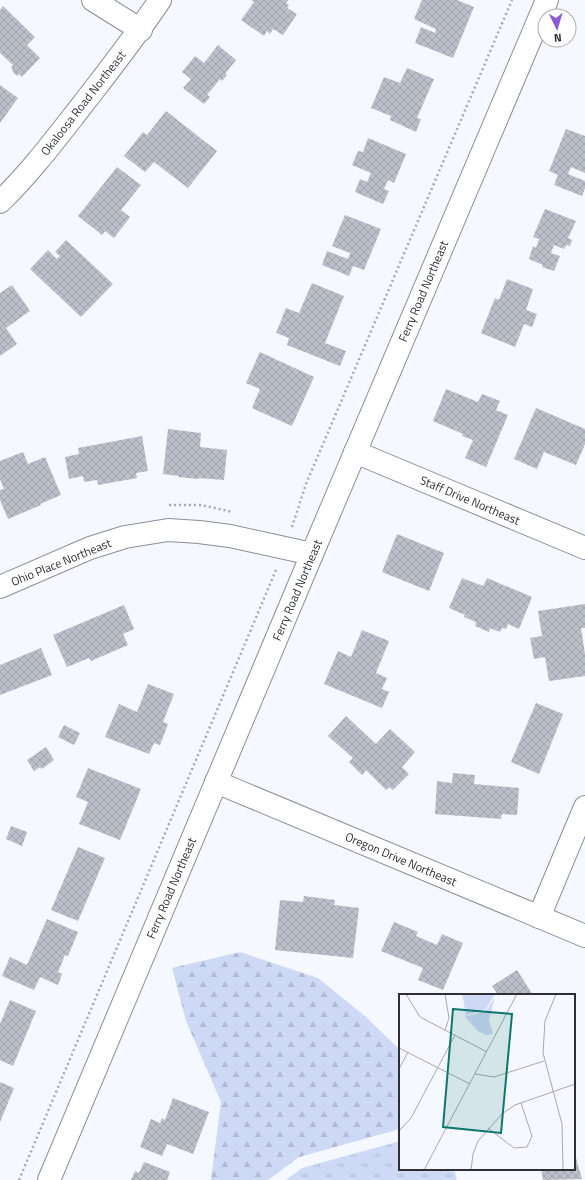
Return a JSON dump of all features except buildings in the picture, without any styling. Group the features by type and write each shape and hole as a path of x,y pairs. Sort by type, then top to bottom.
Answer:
{"street":[{"path":"93,0 141,30"},
{"name":"Okaloosa Road Northeast","path":"0,202 15,188 59,134 141,30 160,0"},
{"name":"Ferry Road Northeast","path":"49,1180 547,0"},
{"name":"Staff Drive Northeast","path":"355,452 585,548"},
{"name":"Ohio Place Northeast","path":"0,587 90,548 125,537 168,530 230,536 312,554"},
{"name":"Oregon Drive Northeast","path":"216,782 585,936"},
{"path":"539,917 585,807"}],"path":[{"path":"20,1180 285,548 306,484 512,0"}],"green space":[{"path":"240,952 318,978 366,1017 399,1049 399,1129 299,1157 268,1180 211,1180 221,1102 186,1021 172,968"},
{"path":"399,1141 399,1170 454,1170 457,1180 286,1180 302,1168"}]}
